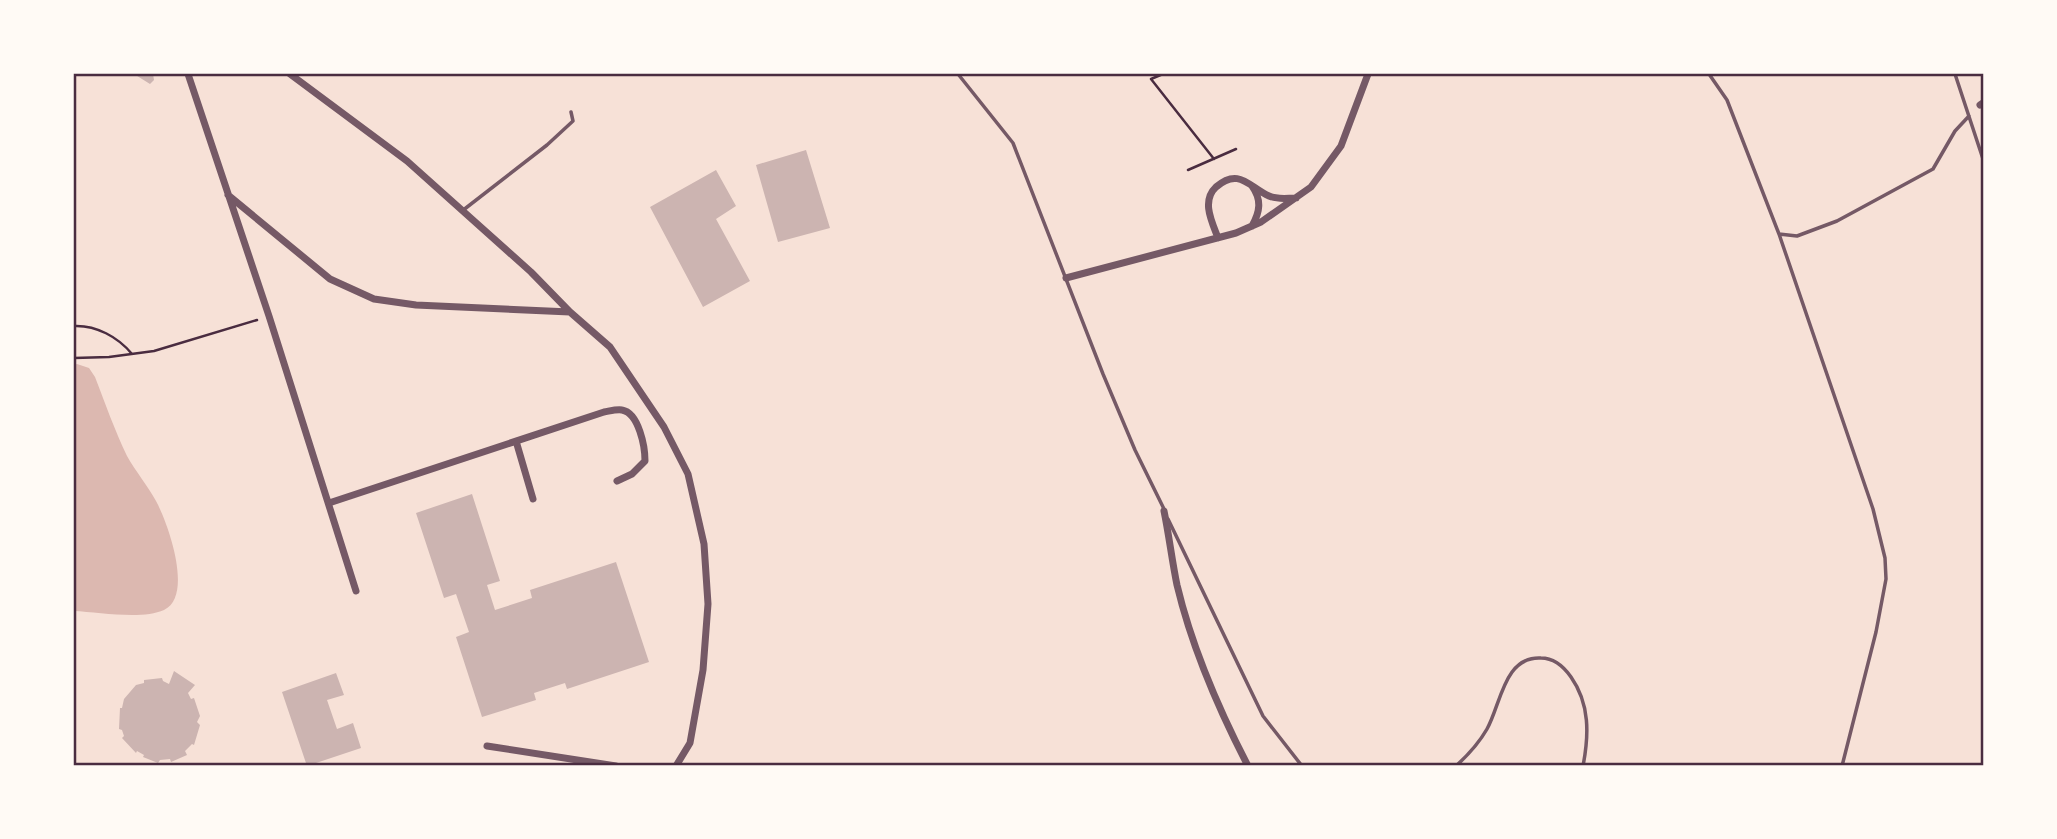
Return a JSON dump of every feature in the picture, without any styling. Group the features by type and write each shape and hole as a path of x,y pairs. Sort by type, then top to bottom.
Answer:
{"street":[{"path":"188,74 269,316 356,591"},
{"path":"290,74 407,160 531,272 610,348 664,426 688,474 704,544 708,604 703,670 690,743 676,765"},
{"path":"1066,278 1218,238 1252,226 1297,197 1311,187 1341,146 1368,74"},
{"path":"1218,238 1208,209 1212,191 1224,180 1238,178 1269,196 1281,199 1297,197"},
{"path":"1250,183 1258,200 1260,213 1252,226"},
{"path":"228,195 330,279 374,299 416,306 570,312"},
{"path":"329,503 604,412 621,409 633,418 642,441 645,461 632,474 617,481"},
{"path":"516,441 533,499"},
{"path":"1164,511 1177,584 1194,644 1226,723 1248,765"},
{"path":"487,746 616,765"}],"lane":[{"path":"958,74 1013,143 1135,450 1263,716 1302,765"},
{"path":"1709,74 1727,100 1779,234 1872,509 1885,558 1886,579 1876,632 1842,765"},
{"path":"1955,74 1983,159"},
{"path":"463,211 547,145 573,121 571,112"},
{"path":"1779,234 1797,236 1837,221 1933,169 1955,131 1969,116"},
{"path":"1456,765 1468,756 1485,732 1514,667 1528,658 1545,658 1559,663 1571,676 1581,695 1588,741 1583,765"}],"path":[{"path":"1163,74 1151,79 1214,159"},
{"path":"1188,170 1236,149"},
{"path":"74,358 154,351 269,316"},
{"path":"74,326 84,325 111,335 132,354"}],"shaded area":[{"path":"74,365 89,368 95,377 127,456 153,495 167,525 176,558 177,590 173,602 164,610 155,613 132,615 74,611"}],"building":[{"path":"134,74 153,74 154,80 150,84"},
{"path":"806,150 830,228 778,242 756,165"},
{"path":"716,170 736,206 716,219 750,281 703,307 650,207"},
{"path":"472,494 500,581 487,585 495,610 532,598 530,590 616,562 649,662 567,689 565,683 534,693 536,700 482,717 456,637 469,632 456,594 444,598 416,513"},
{"path":"174,671 195,685 188,693 191,699 194,698 200,716 197,722 200,725 194,745 185,751 187,755 171,762 170,759 160,760 158,763 143,757 144,755 137,751 136,753 122,738 122,730 119,729 120,708 136,685 144,683 144,680 162,678 169,684"},
{"path":"336,673 344,695 327,700 337,729 353,723 361,748 307,766 282,692"}]}
